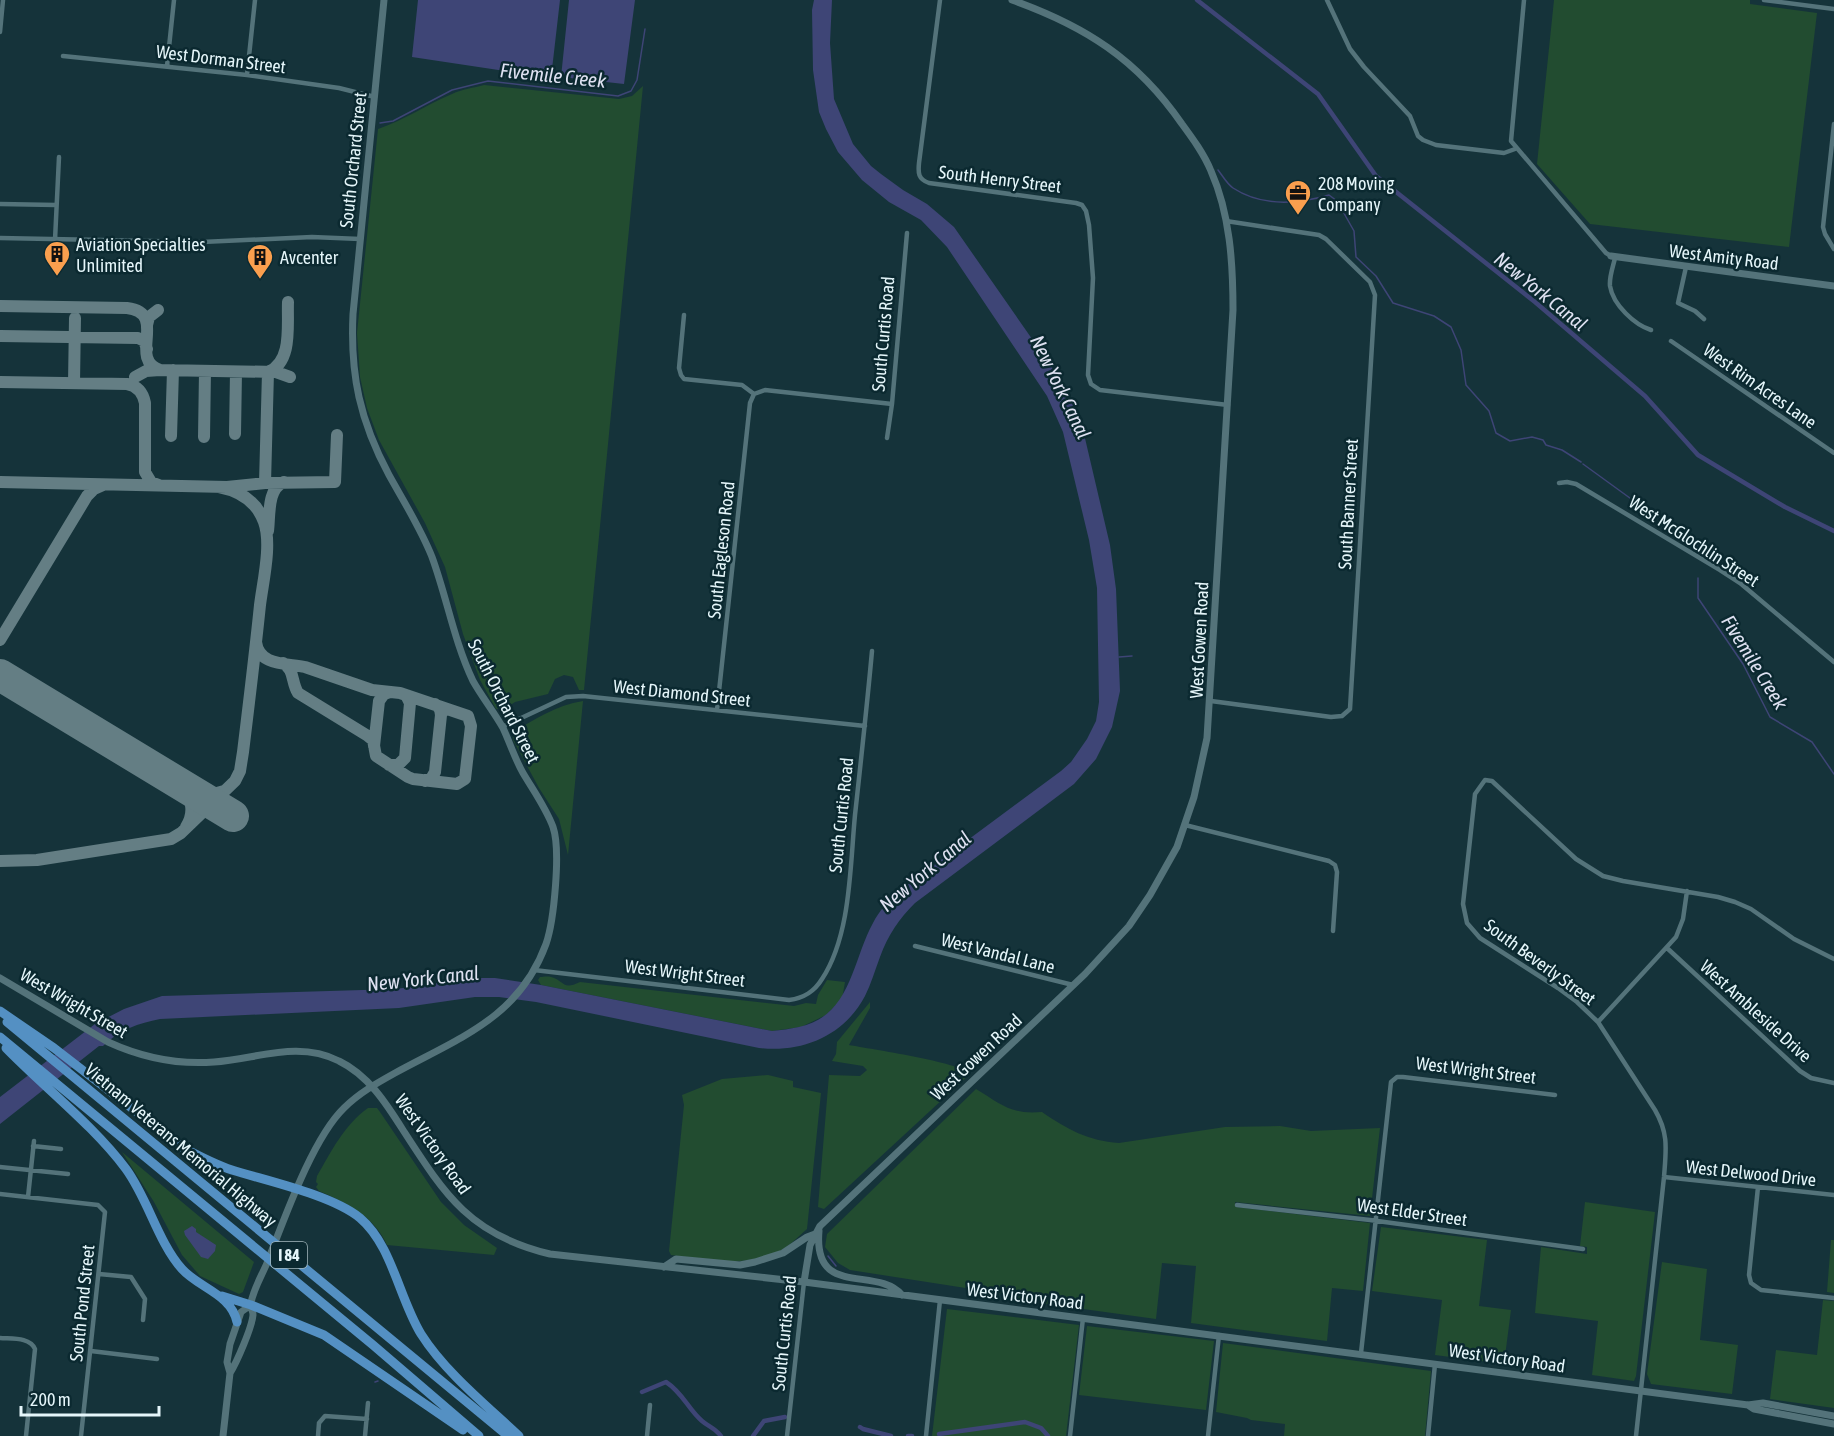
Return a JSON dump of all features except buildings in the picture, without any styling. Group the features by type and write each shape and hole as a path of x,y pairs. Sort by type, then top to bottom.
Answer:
{"highway":[{"path":"0,1011 80,1067 182,1147 229,1169 297,1190 347,1210 366,1223 382,1247 406,1307 423,1337 445,1365 519,1436"},
{"name":"Vietnam Veterans Memorial Highway","path":"0,1016 508,1436"},
{"name":"Vietnam Veterans Memorial Highway","path":"0,1037 30,1067 58,1085 373,1345 479,1436"},
{"path":"0,1042 30,1067 50,1092 104,1143 128,1172 171,1253 182,1269 198,1284 216,1294 251,1305 324,1335 472,1436"},
{"path":"216,1294 233,1310 237,1322"}],"main road":[{"name":"South Orchard Street","path":"230,1373 236,1364 252,1318 251,1305 263,1272 297,1190 322,1138 343,1109 372,1086 496,1016 514,998 534,970 546,944 551,924 558,861 554,828 514,757 502,727 473,680 457,639 432,556 387,471 361,409 355,385 352,338 384,0"},
{"name":"West Gowen Road","path":"815,1234 820,1226 1074,985 1113,944 1150,895 1173,855 1203,766 1210,701 1233,290 1231,247 1226,221 1211,170 1176,114 1155,89 1132,66 1079,28 1012,0"},
{"name":"West Amity Road","path":"1613,257 1834,286"},
{"name":"West Wright Street","path":"0,978 86,1030 143,1056 180,1063 218,1062 288,1050 314,1052 328,1055 358,1072 372,1086"},
{"name":"West Victory Road","path":"372,1086 388,1105 440,1186 456,1204 483,1227 510,1243 550,1254 804,1282 1748,1405 1763,1403 1834,1416"},
{"path":"820,1226 819,1244 826,1266 840,1276 885,1283 894,1287 902,1295"},
{"path":"664,1267 676,1259 740,1265 755,1263 783,1253 815,1234"},
{"name":"South Curtis Road","path":"804,1282 808,1252 815,1234"},
{"name":"South Orchard Street","path":"223,1436 230,1373 227,1362 237,1322 243,1309 251,1305"},
{"name":"West Victory Road","path":"1748,1405 1754,1409 1834,1424"},
{"name":"West Victory Road","path":"1771,1412 1774,1409 1799,1410"}],"street":[{"path":"0,32 3,0"},
{"path":"167,66 174,0"},
{"path":"247,75 255,0"},
{"name":"South Henry Street","path":"940,0 919,163 918,174 921,179 928,183 1082,205 1089,225 1093,278 1088,375 1091,384 1100,390 1228,405"},
{"path":"1327,0 1350,49 1410,116 1418,136 1423,140 1436,145 1504,153 1515,149"},
{"path":"1524,0 1511,141 1515,149 1606,253 1613,257 1610,276 1613,296 1639,326 1651,330"},
{"path":"1764,0 1834,9"},
{"name":"West Dorman Street","path":"63,56 247,75 339,88 375,97"},
{"path":"1834,125 1823,227 1834,249"},
{"path":"55,240 59,157"},
{"path":"0,204 56,205"},
{"name":"South Banner Street","path":"1210,701 1331,717 1347,714 1351,703 1375,295 1371,282 1319,235 1226,221"},
{"name":"South Curtis Road","path":"887,438 907,233"},
{"path":"0,238 202,242 312,237 360,239"},
{"path":"1686,267 1678,303 1695,311 1704,319"},
{"path":"684,315 679,368 684,379 742,385 754,394 765,390 892,404"},
{"name":"West Rim Acres Lane","path":"1671,341 1834,453"},
{"name":"South Eagleson Road","path":"717,710 750,403 754,394"},
{"name":"West McGlochlin Street","path":"1559,483 1576,484 1720,570 1746,588 1834,662"},
{"name":"South Curtis Road","path":"823,978 834,954 845,911 872,651"},
{"name":"West Diamond Street","path":"502,727 566,698 583,696 865,726"},
{"name":"South Beverly Street","path":"1636,1436 1664,1177 1666,1138 1663,1124 1598,1022 1577,1002 1480,938 1467,923 1463,904 1473,801 1480,785 1485,780 1492,781 1576,859 1603,876 1623,882 1687,891"},
{"path":"1185,825 1329,861 1335,865 1337,872 1333,931"},
{"path":"1598,1022 1667,948 1680,928 1687,891 1735,902 1751,909 1794,939 1834,959"},
{"name":"West Vandal Lane","path":"915,946 1074,985"},
{"name":"West Ambleside Drive","path":"1667,948 1800,1071 1811,1078 1834,1083"},
{"name":"West Wright Street","path":"534,970 789,1000 808,995 823,978"},
{"name":"West Wright Street","path":"1375,1221 1390,1084 1393,1079 1403,1077 1555,1095"},
{"path":"0,1194 28,1197 33,1143 61,1149"},
{"path":"0,1167 68,1174"},
{"name":"West Delwood Drive","path":"1664,1177 1834,1195"},
{"path":"1758,1186 1749,1275 1751,1283 1761,1290 1834,1298"},
{"name":"South Pond Street","path":"28,1197 98,1205 104,1210 106,1216 81,1436"},
{"name":"West Elder Street","path":"1238,1205 1583,1249"},
{"path":"1361,1353 1375,1221"},
{"path":"99,1274 131,1277 145,1299 143,1320"},
{"name":"South Curtis Road","path":"787,1436 804,1282"},
{"path":"926,1436 940,1300"},
{"path":"1070,1436 1083,1318"},
{"path":"1208,1436 1219,1335"},
{"path":"0,1338 29,1341 35,1349 26,1436"},
{"path":"91,1351 157,1359"},
{"path":"1428,1436 1435,1364"},
{"path":"365,1436 368,1403"},
{"path":"646,1436 650,1405"},
{"path":"318,1436 319,1423 325,1416 367,1419"}],"green space":[{"path":"1554,0 1750,0 1750,4 1817,13 1789,247 1590,224 1537,164"},
{"path":"484,85 619,99 632,96 643,86 584,690 579,690 573,677 564,675 555,679 548,694 496,709 480,680 463,634 445,567 425,523 379,440 367,408 360,377 357,333 378,129 456,92"},
{"path":"583,701 568,855 559,819 513,740 513,732 555,709"},
{"path":"540,977 555,978 566,985 580,982 794,1006 806,1003 816,1004 818,995 827,980 845,982 842,999 826,1015 801,1027 772,1031 541,985 538,980"},
{"path":"870,1002 870,1008 849,1045 950,1065 970,1074 824,1209 818,1207 829,1075 860,1076 867,1070 863,1066 832,1061 836,1054 837,1042"},
{"path":"768,1075 793,1081 793,1087 821,1093 807,1229 778,1252 752,1260 725,1261 671,1255 669,1251 684,1105 682,1095 722,1079"},
{"path":"976,1089 1014,1110 1042,1112 1078,1133 1108,1142 1119,1143 1225,1127 1280,1126 1311,1131 1380,1128 1370,1216 1235,1202 1236,1207 1370,1223 1363,1291 1332,1288 1327,1341 1191,1323 1196,1266 1162,1263 1156,1319 1010,1299 1004,1294 850,1270 838,1263 825,1247 827,1234"},
{"path":"368,1108 377,1108 441,1202 464,1225 497,1248 494,1255 387,1245 367,1218 340,1200 319,1191 316,1187 317,1176 345,1131"},
{"path":"122,1152 254,1262 243,1292 239,1294 200,1276 182,1255 154,1202"},
{"path":"1585,1202 1655,1212 1634,1381 1592,1375 1598,1321 1535,1313 1541,1247 1587,1254 1587,1247 1580,1246"},
{"path":"1381,1227 1487,1240 1479,1306 1511,1310 1504,1364 1435,1355 1442,1300 1372,1291"},
{"path":"1831,1240 1834,1240 1834,1293 1827,1292"},
{"path":"1662,1262 1707,1269 1700,1340 1738,1345 1732,1394 1651,1384 1647,1374"},
{"path":"1823,1300 1834,1301 1834,1408 1770,1399 1776,1350 1817,1355"},
{"path":"947,1309 1079,1325 1066,1436 932,1436"},
{"path":"1087,1326 1214,1341 1206,1410 1079,1395"},
{"path":"1223,1343 1431,1371 1425,1436 1284,1436 1285,1424 1251,1420 1216,1412"}],"water":[{"path":"418,0 560,0 551,78 412,57"},
{"path":"569,0 635,0 624,84 561,77"},
{"path":"814,0 832,0 830,43 834,99 853,144 871,166 903,190 927,204 954,227 1060,379 1084,434 1110,545 1116,589 1120,691 1112,727 1096,759 1074,784 915,903 890,934 865,996 856,1010 834,1031 806,1044 791,1048 759,1048 536,1002 499,997 475,997 399,1008 160,1019 130,1028 103,1046 99,1046 0,1124 0,1097 95,1024 124,1009 162,996 396,989 471,978 495,978 772,1031 799,1027 816,1021 830,1011 840,999 873,923 895,894 1071,762 1096,721 1099,702 1097,588 1089,540 1063,432 1047,396 947,247 921,220 889,202 862,180 838,152 819,112 813,70 812,10"},
{"path":"192,1226 196,1232 216,1245 215,1251 208,1259 201,1257 185,1235 184,1231"}],"waterway":[{"name":"New York Canal","path":"1197,0 1318,94 1376,176 1535,302 1645,396 1698,455 1785,507 1834,531"},
{"name":"Fivemile Creek","path":"380,123 393,121 452,90 488,81 618,96 631,91 637,80 645,29"},
{"name":"Fivemile Creek","path":"1218,170 1233,188 1256,198 1293,202 1329,195 1337,201 1354,231 1356,257 1376,276 1393,303 1434,316 1451,327 1461,350 1466,385 1489,411 1496,433 1510,441 1532,437 1543,440 1546,445 1562,450 1581,462"},
{"name":"Fivemile Creek","path":"1583,464 1634,501"},
{"name":"Fivemile Creek","path":"1638,503 1698,544 1698,553"},
{"name":"Fivemile Creek","path":"1698,578 1698,598 1743,664 1770,717 1812,742 1834,774"},
{"path":"1119,657 1132,656"},
{"path":"828,1256 836,1266"},
{"path":"642,1392 666,1382 677,1391 697,1416 721,1436"},
{"path":"753,1436 764,1421 785,1417"},
{"path":"939,1434 1025,1422 1041,1428 1048,1436"},
{"path":"860,1427 891,1436"}],"taxiway":[{"path":"0,482 227,487 265,483 268,372 282,360 285,352 288,302"},
{"path":"0,306 127,308 139,312 145,318 147,327 147,356 151,364 160,370"},
{"path":"147,325 149,317 158,310"},
{"path":"74,383 75,318"},
{"path":"0,336 138,338 144,341 147,349"},
{"path":"135,377 146,371 160,370 276,372 290,377"},
{"path":"171,436 173,370"},
{"path":"204,437 205,371"},
{"path":"235,434 236,372"},
{"path":"0,382 134,386 141,393 145,403 145,472 151,482 159,485"},
{"path":"265,483 335,482 337,435"},
{"path":"268,531 272,496 279,485 284,482"},
{"path":"0,640 87,496 94,489 103,485"},
{"path":"0,861 37,860 171,839 181,833 235,781 240,771 243,752 267,541 264,522 252,503 234,491 219,487"},
{"path":"256,642 262,655 274,662 282,664 290,665 298,666 305,667 372,690 400,693 468,716 471,726 465,779 457,784 408,777 376,756 373,740 368,736 298,693 291,673 287,666 283,663"},
{"path":"374,746 379,701 384,694 390,692"},
{"path":"389,765 398,765 405,758 410,703 406,695"},
{"path":"425,781 431,779 435,772 441,715 440,709 435,704"},
{"path":"180,783 191,805 191,815 186,827"},
{"path":"192,790 210,795 224,791"}],"runway":[{"path":"0,675 233,816"}],"place":[{"name":"208 Moving Company","path":"1298,216"},
{"name":"Aviation Specialties Unlimited","path":"57,277"},
{"name":"Avcenter","path":"260,280"}]}
